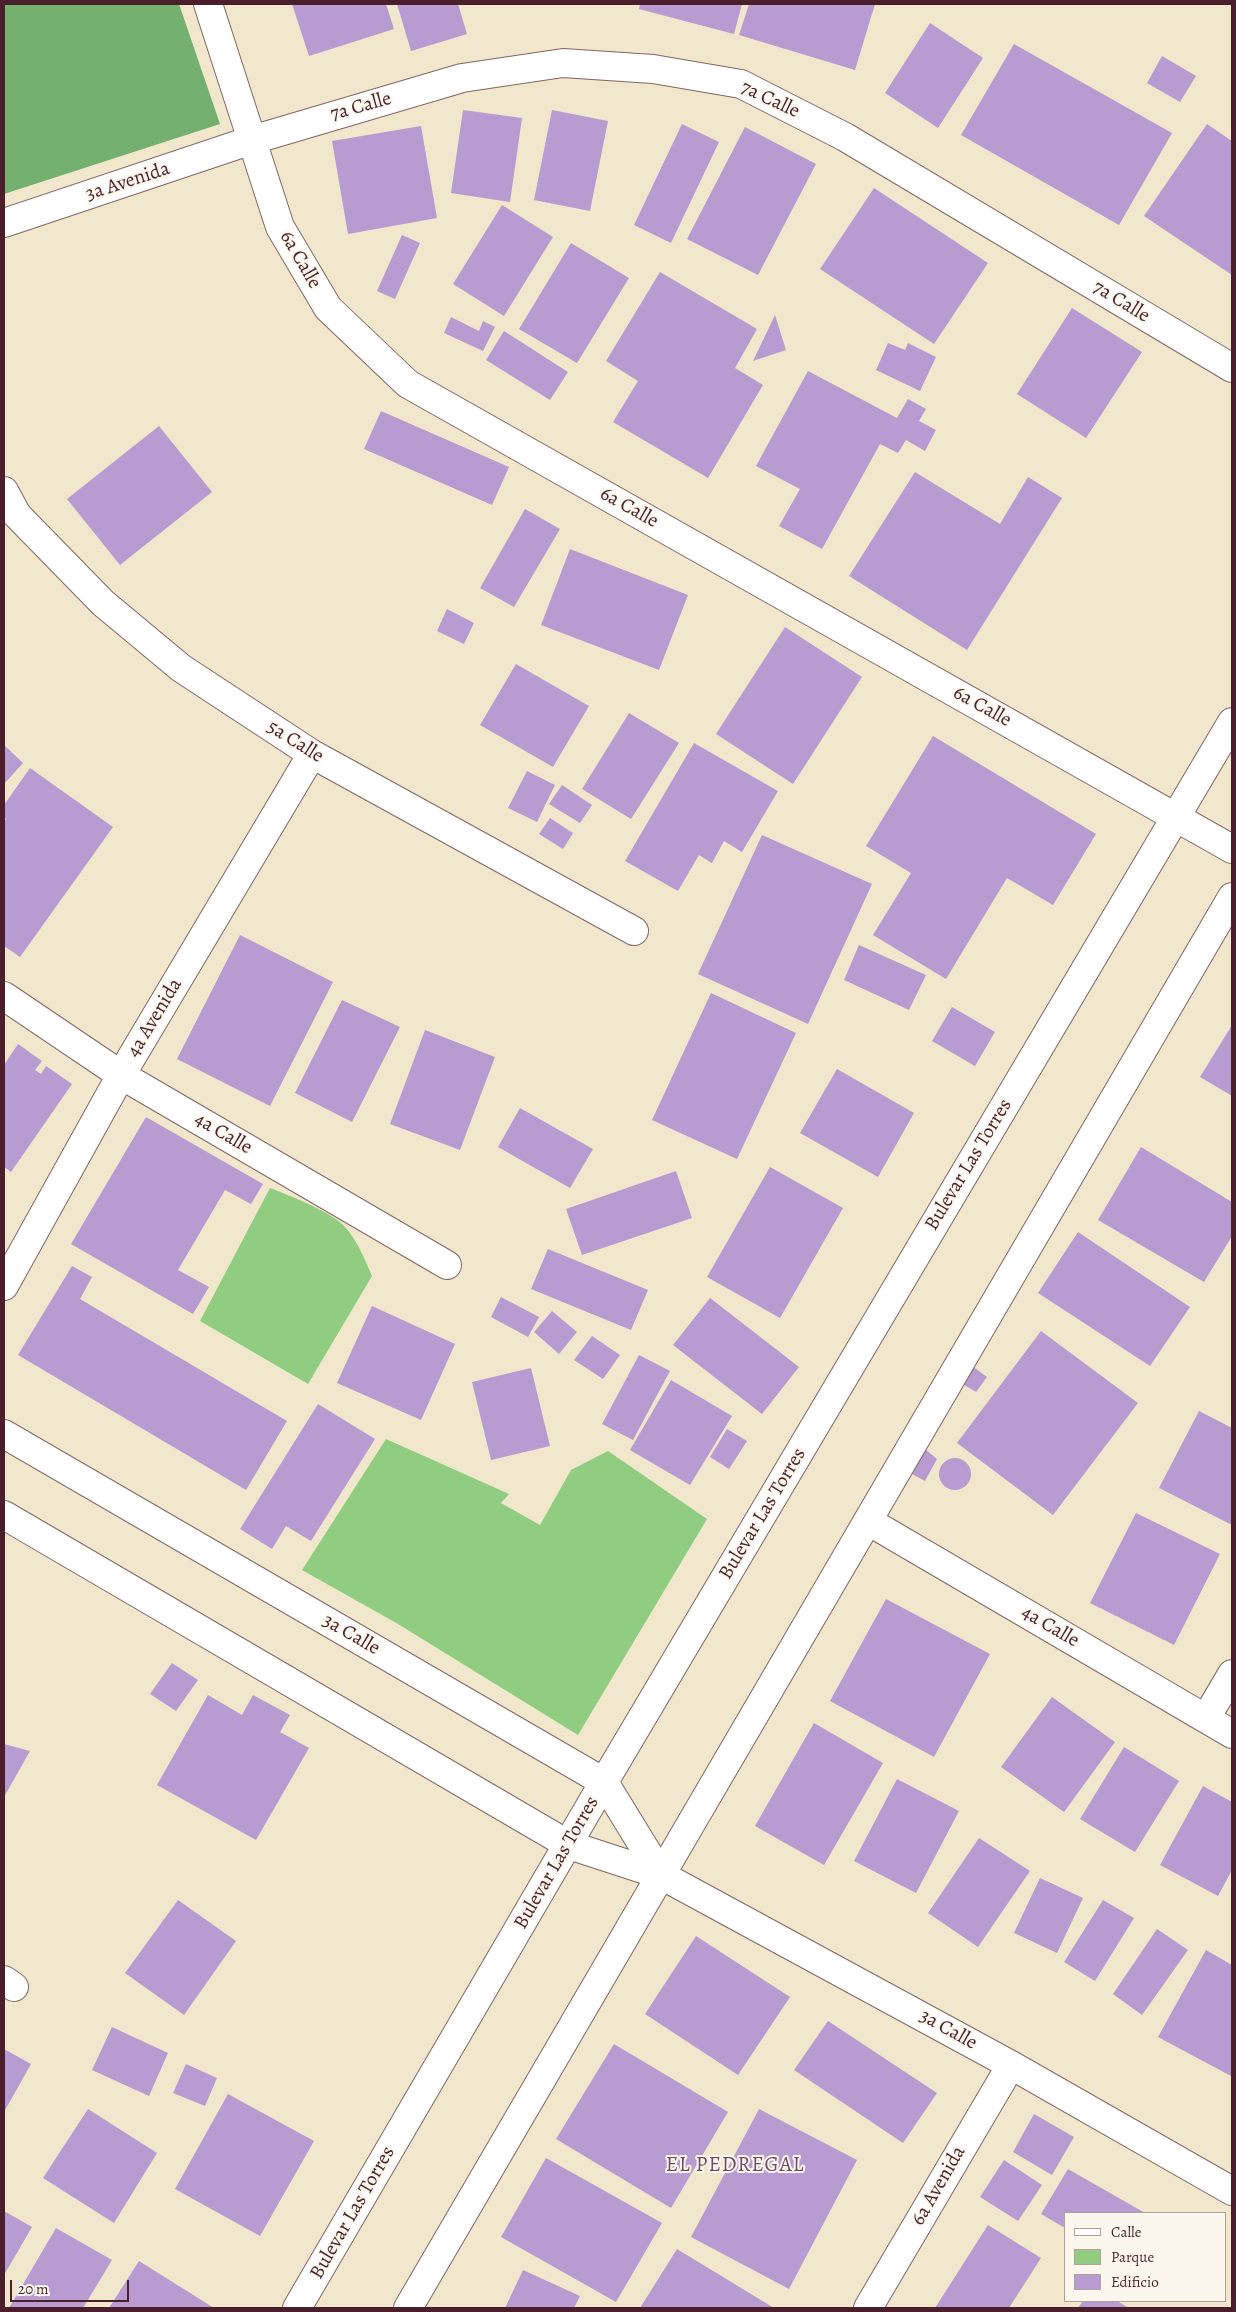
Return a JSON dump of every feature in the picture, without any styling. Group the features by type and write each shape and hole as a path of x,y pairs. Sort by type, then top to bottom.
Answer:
{"street":[{"name":"6a Calle","path":"208,4 280,227 328,308 408,384 1232,849"},
{"name":"7a Calle","path":"252,140 462,78 563,63 654,69 741,84 845,137 1232,368"},
{"name":"3a Avenida","path":"4,223 252,140"},
{"name":"5a Calle","path":"4,491 17,515 102,603 181,668 312,754 634,931"},
{"name":"Bulevar Las Torres","path":"297,2308 569,1845 604,1782 1232,722"},
{"name":"4a Avenida","path":"4,1286 121,1075 312,754"},
{"path":"408,2308 1232,898"},
{"name":"4a Calle","path":"4,996 121,1075 447,1265"},
{"name":"3a Calle","path":"4,1434 604,1782 661,1874"},
{"name":"3a Calle","path":"4,1515 569,1845 661,1874 1011,2065 1232,2191"},
{"name":"4a Calle","path":"868,1521 1232,1734"},
{"path":"1206,1718 1232,1674"},
{"name":"6a Avenida","path":"868,2308 1011,2065"}],"green space":[{"path":"4,4 179,4 220,124 4,194"},
{"path":"270,1188 311,1205 340,1222 354,1239 372,1276 308,1384 200,1321"},
{"path":"386,1439 509,1494 501,1503 540,1525 571,1470 608,1451 707,1519 578,1735 398,1624 302,1570"}],"building":[{"path":"292,4 386,4 394,29 309,56"},
{"path":"397,4 458,4 467,34 411,51"},
{"path":"640,4 742,4 734,34 639,9"},
{"path":"749,4 875,4 855,70 739,35"},
{"path":"930,23 983,58 938,128 885,93"},
{"path":"1014,44 1172,133 1119,225 961,135"},
{"path":"1162,56 1196,76 1180,102 1147,83"},
{"path":"463,110 522,118 510,202 451,193"},
{"path":"552,110 608,121 590,211 534,200"},
{"path":"682,124 719,142 671,243 634,225"},
{"path":"1207,124 1232,141 1232,275 1144,216"},
{"path":"421,126 437,218 348,234 332,141"},
{"path":"745,127 816,164 758,275 687,239"},
{"path":"874,188 988,263 934,344 820,269"},
{"path":"502,205 553,237 504,316 453,284"},
{"path":"402,235 420,243 395,299 377,291"},
{"path":"571,243 629,278 577,363 519,329"},
{"path":"660,272 757,329 735,368 763,385 708,478 613,422 638,381 606,361"},
{"path":"1072,308 1142,352 1086,438 1017,394"},
{"path":"775,315 786,350 753,361"},
{"path":"451,317 479,331 483,321 495,327 483,351 444,333"},
{"path":"504,331 568,372 550,400 486,360"},
{"path":"888,343 905,350 908,343 936,357 920,391 876,370"},
{"path":"808,371 897,418 908,399 926,409 919,421 936,430 925,451 906,440 898,453 880,444 822,549 779,526 800,489 756,466"},
{"path":"381,411 509,467 492,505 364,449"},
{"path":"159,426 212,492 120,565 67,499"},
{"path":"915,472 1000,524 1028,477 1062,498 967,650 849,576"},
{"path":"525,509 560,529 514,607 480,588"},
{"path":"570,549 688,595 659,670 541,625"},
{"path":"447,609 474,623 464,644 437,631"},
{"path":"785,627 862,677 793,784 716,734"},
{"path":"516,664 589,706 553,767 480,725"},
{"path":"629,713 679,743 631,819 582,789"},
{"path":"933,736 1096,834 1053,905 1007,878 946,979 873,935 911,873 866,846"},
{"path":"694,743 778,791 742,852 724,841 712,863 699,855 678,891 625,861"},
{"path":"4,745 23,763 4,784"},
{"path":"30,768 113,827 20,957 4,946 4,822 6,819 4,817 4,805"},
{"path":"527,771 555,785 537,822 508,808"},
{"path":"562,785 592,805 580,823 549,804"},
{"path":"550,818 573,833 563,849 539,834"},
{"path":"762,835 872,884 808,1024 698,974"},
{"path":"240,935 333,982 270,1106 177,1059"},
{"path":"859,945 926,975 909,1010 844,980"},
{"path":"711,993 796,1033 737,1159 652,1120"},
{"path":"342,1000 400,1027 352,1122 295,1093"},
{"path":"952,1007 995,1032 975,1066 932,1041"},
{"path":"1232,1025 1232,1096 1200,1077"},
{"path":"425,1030 495,1057 460,1150 390,1124"},
{"path":"18,1044 42,1061 35,1070 41,1074 46,1066 72,1084 11,1172 4,1167 4,1065"},
{"path":"837,1069 914,1113 878,1177 800,1133"},
{"path":"520,1108 593,1149 570,1188 498,1147"},
{"path":"146,1117 263,1184 251,1204 225,1190 178,1270 209,1287 193,1314 71,1244"},
{"path":"1141,1147 1232,1202 1232,1236 1204,1282 1098,1220"},
{"path":"770,1167 843,1208 780,1318 707,1277"},
{"path":"676,1171 692,1218 582,1255 566,1209"},
{"path":"1078,1232 1190,1307 1150,1366 1038,1293"},
{"path":"548,1249 648,1290 631,1330 531,1289"},
{"path":"72,1266 92,1277 80,1299 287,1421 246,1490 18,1355"},
{"path":"501,1297 539,1317 528,1337 491,1317"},
{"path":"710,1298 799,1367 762,1414 673,1345"},
{"path":"372,1306 455,1344 421,1420 337,1383"},
{"path":"552,1311 577,1332 559,1354 534,1332"},
{"path":"1041,1331 1138,1403 1053,1515 957,1443"},
{"path":"592,1336 620,1355 603,1379 574,1360"},
{"path":"639,1355 670,1371 633,1440 602,1424"},
{"path":"972,1366 987,1377 976,1392 961,1383"},
{"path":"531,1368 550,1446 491,1460 472,1382"},
{"path":"671,1380 732,1416 690,1485 630,1450"},
{"path":"318,1404 375,1439 311,1541 286,1526 272,1549 240,1529"},
{"path":"1199,1411 1232,1428 1232,1525 1159,1488"},
{"path":"727,1429 747,1441 729,1469 710,1457"},
{"path":"925,1449 937,1459 925,1481 912,1474"},
{"path":"955,1458 961,1459 966,1463 970,1468 970,1480 966,1485 961,1489 955,1490 949,1489 944,1485 940,1480 939,1474 940,1468 944,1463 949,1459"},
{"path":"1136,1513 1220,1554 1174,1645 1090,1603"},
{"path":"886,1599 990,1654 934,1757 830,1701"},
{"path":"172,1663 198,1680 176,1711 150,1694"},
{"path":"208,1695 242,1715 253,1695 290,1715 280,1732 309,1748 256,1840 157,1785"},
{"path":"1052,1697 1115,1742 1064,1812 1001,1767"},
{"path":"814,1723 883,1763 824,1865 755,1826"},
{"path":"4,1744 30,1751 4,1797"},
{"path":"1124,1747 1179,1781 1135,1852 1080,1819"},
{"path":"897,1779 959,1811 916,1893 854,1861"},
{"path":"1203,1786 1232,1802 1232,1870 1218,1896 1160,1865"},
{"path":"979,1838 1030,1871 978,1947 928,1913"},
{"path":"1040,1878 1083,1898 1057,1953 1014,1933"},
{"path":"178,1900 236,1941 184,2015 125,1973"},
{"path":"1103,1900 1134,1918 1095,1981 1064,1962"},
{"path":"1157,1929 1188,1950 1142,2015 1113,1994"},
{"path":"696,1936 790,1997 738,2075 645,2014"},
{"path":"1206,1950 1232,1965 1231,2076 1158,2037"},
{"path":"828,2021 937,2093 903,2143 794,2070"},
{"path":"112,2027 168,2053 149,2096 92,2070"},
{"path":"614,2044 728,2112 671,2208 556,2139"},
{"path":"4,2049 31,2064 4,2112"},
{"path":"186,2064 217,2078 205,2106 173,2093"},
{"path":"228,2094 314,2141 260,2236 175,2189"},
{"path":"88,2109 157,2153 114,2223 43,2178"},
{"path":"759,2109 857,2160 789,2289 691,2237"},
{"path":"1034,2114 1074,2137 1052,2175 1013,2152"},
{"path":"546,2158 662,2223 616,2302 501,2237"},
{"path":"1004,2160 1042,2185 1018,2221 980,2197"},
{"path":"1068,2169 1143,2212 1064,2212 1064,2227 1041,2214"},
{"path":"4,2211 32,2227 4,2275"},
{"path":"988,2225 1041,2258 1009,2308 935,2308"},
{"path":"56,2228 112,2260 83,2308 9,2308"},
{"path":"677,2249 774,2308 640,2308"},
{"path":"139,2261 214,2308 109,2308"},
{"path":"523,2270 580,2296 574,2308 505,2308"},
{"path":"1082,2302 1119,2302 1129,2308 1078,2308"}],"district":[{"name":"EL PEDREGAL","path":"735,2166"}]}
